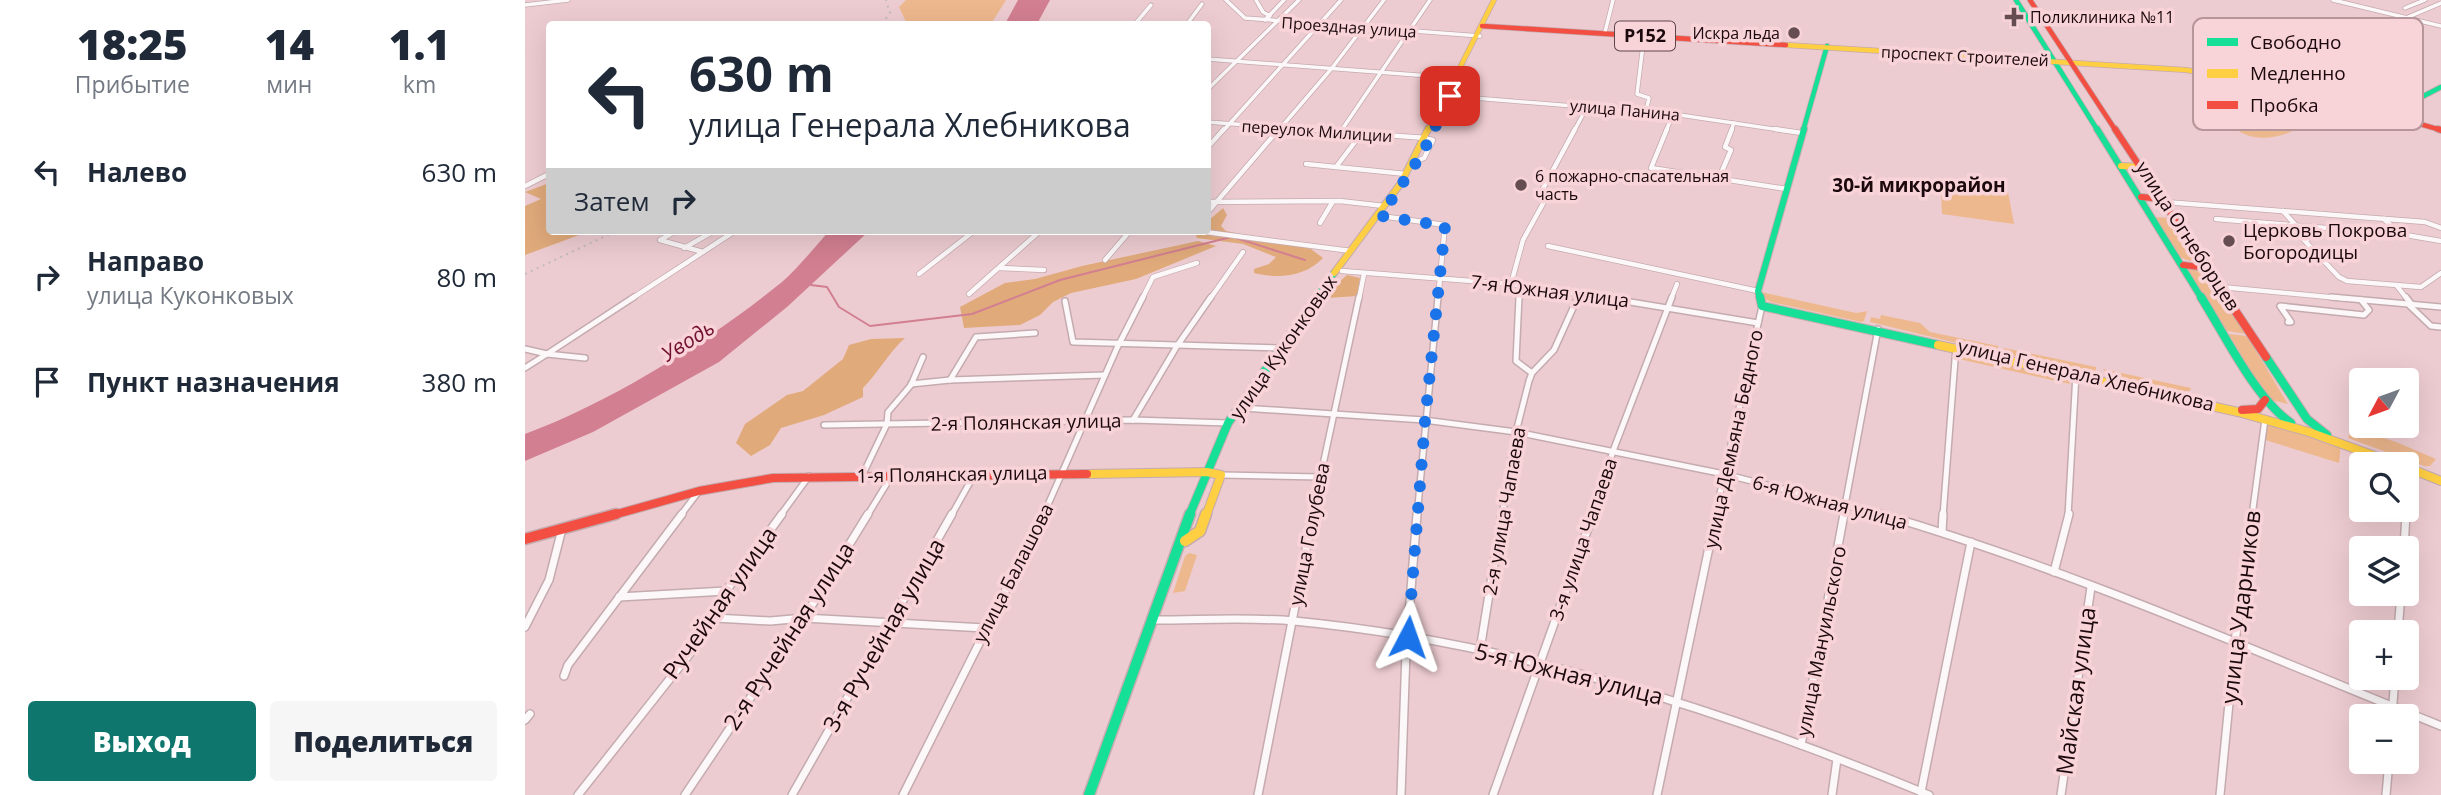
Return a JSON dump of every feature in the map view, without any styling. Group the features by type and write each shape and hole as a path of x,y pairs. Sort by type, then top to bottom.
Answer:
{"main road":[{"name":"улица Куконковых","path":"1448,96 1496,0"},
{"name":"улица Огнеборцев","path":"2016,0 2252,375 2271,416"},
{"name":"улица Огнеборцев","path":"2030,0 2143,167 2309,422 2327,435"},
{"path":"2027,18 2043,19"},
{"name":"проспект Строителей","path":"1484,25 2073,62 2193,73"},
{"name":"улица Куконковых","path":"1095,795 1154,620 1209,472 1243,408 1381,216 1417,161 1478,36"},
{"name":"улица Демьяна Бедного","path":"1761,305 1758,291 1827,47"},
{"path":"2423,96 2441,87"},
{"name":"проспект Строителей","path":"2423,124 2441,129"},
{"name":"улица Куконковых","path":"1089,795 1228,423 1279,348 1384,206 1427,139"},
{"path":"2121,166 2143,167"},
{"path":"2141,197 2164,201"},
{"path":"2183,265 2208,268"},
{"name":"улица Генерала Хлебникова","path":"1761,305 2239,411"},
{"path":"2239,411 2258,409 2265,400"},
{"path":"2288,420 2300,414 2301,409"},
{"path":"2239,411 2288,420 2371,452"},
{"path":"2271,416 2363,452"},
{"path":"2288,420 2309,432"},
{"path":"2419,470 2441,479"},
{"name":"1-я Полянская улица","path":"525,539 699,491 760,479 1062,472 1209,472 1221,475"},
{"path":"1185,541 1200,531 1221,475"}],"street":[{"path":"525,5 568,0"},
{"name":"Проездная улица","path":"1226,0 1245,19 1478,36"},
{"path":"1256,0 1263,12 1269,16"},
{"path":"1265,20 1284,0"},
{"path":"1211,86 1299,0"},
{"path":"1211,144 1341,0"},
{"path":"1211,209 1283,128 1384,0"},
{"path":"1340,133 1430,0"},
{"path":"1605,33 1613,0"},
{"path":"2333,0 2406,18 2441,3"},
{"path":"2405,8 2425,0"},
{"path":"1190,21 1202,4"},
{"path":"1138,21 1151,5"},
{"path":"2423,22 2441,26"},
{"path":"1638,35 1643,45 1637,94 1649,99 1646,111"},
{"path":"1211,59 1456,78"},
{"name":"улица Панина","path":"1448,96 1646,111 1802,134"},
{"path":"1511,284 1517,250 1545,200 1539,196 1587,107"},
{"path":"1673,114 1651,168 1787,189"},
{"name":"переулок Милиции","path":"1211,122 1427,139"},
{"path":"1719,178 1731,150 1725,147 1734,122"},
{"path":"1336,167 1361,134"},
{"path":"1306,164 1406,174"},
{"path":"525,187 546,176"},
{"path":"2164,201 2384,218 2425,222 2441,228"},
{"path":"1211,202 1384,206"},
{"path":"1320,223 1332,203"},
{"path":"2283,211 2308,239 2303,239 2339,277 2347,281 2421,287 2441,273"},
{"path":"1381,216 1445,226 1425,421 1408,637 1401,795"},
{"path":"2384,218 2400,234"},
{"path":"2216,219 2400,234 2441,241"},
{"path":"1211,233 1351,251"},
{"path":"669,235 660,240 703,252"},
{"path":"684,248 707,235"},
{"path":"525,368 729,235"},
{"path":"919,274 969,235"},
{"path":"969,294 1036,235"},
{"path":"1105,260 1127,235"},
{"path":"1548,246 1758,291"},
{"path":"1133,420 1177,346 1243,252"},
{"name":"улица Балашова","path":"903,795 1062,472 1153,277 1196,262"},
{"path":"999,268 1044,270"},
{"name":"7-я Южная улица","path":"1342,271 1520,285 1758,323"},
{"name":"улица Голубева","path":"1258,795 1320,477 1364,274"},
{"name":"3-я улица Чапаева","path":"1493,795 1613,451 1677,284"},
{"path":"1520,285 1516,361 1532,373"},
{"path":"2397,286 2431,326 2441,327"},
{"path":"2221,287 2441,307"},
{"name":"2-я улица Чапаева","path":"1480,650 1516,432 1532,373 1554,350 1580,293"},
{"path":"2288,323 2291,322 2280,306 2364,315 2369,310 2361,300"},
{"path":"1065,301 1073,342 1279,348"},
{"name":"улица Демьяна Бедного","path":"1657,795 1724,474 1737,430 1761,305"},
{"name":"улица Мануильского","path":"1801,745 1878,331"},
{"path":"950,380 976,338 1035,333"},
{"path":"1942,532 1956,348"},
{"path":"525,349 585,358"},
{"path":"862,476 887,424 886,418 895,401 911,384 923,357"},
{"path":"911,384 950,380 1105,375"},
{"path":"2053,572 2069,512 2076,375"},
{"name":"6-я Южная улица","path":"1243,408 1334,413 1516,432 1724,474 1847,505 1942,532 2053,572 2388,704"},
{"name":"улица Ударников","path":"2220,795 2235,642 2271,416"},
{"name":"2-я Полянская улица","path":"824,425 1084,423 1133,420 1228,423"},
{"name":"3-я Ручейная улица","path":"792,795 975,474"},
{"name":"2-я Ручейная улица","path":"685,795 804,618 892,475"},
{"path":"1221,475 1320,477"},
{"name":"Ручейная улица","path":"578,795 715,618 726,591 809,476"},
{"path":"563,676 568,665 699,491"},
{"path":"525,626 538,607 547,584 562,529"},
{"path":"1925,793 1971,542"},
{"name":"Майская улица","path":"2061,795 2091,587"},
{"path":"619,597 726,591"},
{"path":"715,618 770,621 804,618 985,628"},
{"name":"5-я Южная улица","path":"1154,620 1292,621 1408,637 1540,663 1677,702 1801,745 1925,793"},
{"name":"6-я Южная улица","path":"2419,717 2441,726"},
{"path":"1832,795 1837,759"},
{"path":"2386,795 2388,774"}],"shaded area":[{"path":"906,0 1006,0 993,21 906,21 899,7"},
{"path":"1018,0 1050,0 1039,21 1007,21"},
{"path":"2238,130 2295,130 2261,138"},
{"path":"546,184 546,235 579,235 525,255 525,206 541,199 525,192"},
{"path":"1946,186 2008,192 2014,224 1942,214 1941,190"},
{"path":"1223,208 1227,215 1221,226 1226,231 1311,249 1323,258 1308,269 1291,275 1254,273 1254,269 1269,264 1276,257 1243,244 1197,238 1196,235 1211,235 1211,218"},
{"path":"2154,217 2171,218 2197,260 2182,258 2176,253"},
{"path":"825,235 865,235 787,307 719,362 593,432 525,461 525,434 592,405 659,368 754,304 800,264"},
{"path":"1198,241 1216,246 1136,279 1071,293 1053,302 1040,315 1020,325 964,328 960,307 1005,283 1035,279"},
{"path":"2200,268 2205,271 2246,334 2227,331 2187,269"},
{"path":"1347,275 1360,278 1357,296 1328,298 1330,290"},
{"path":"1761,292 1856,313 1867,311 1864,321 1861,322 1771,302 1763,298"},
{"path":"1881,315 1920,323 1930,332 1998,346 1998,353 1870,322 1871,317 1880,319"},
{"path":"2229,334 2247,336 2288,404 2266,399"},
{"path":"905,338 863,388 863,397 824,415 781,428 770,445 751,456 736,443 745,424 787,395 803,391 843,359 849,345 871,339"},
{"path":"2004,348 2096,367 2096,371 2092,374 2004,354"},
{"path":"1960,352 2068,378 2070,384 1959,359"},
{"path":"2103,369 2191,388 2190,391 2181,391 2143,386 2118,379"},
{"path":"2266,422 2341,445 2339,463 2262,439"},
{"path":"2349,436 2349,438 2383,438 2396,442 2436,459 2430,466 2424,466 2419,464 2419,452 2386,452 2348,438"},
{"path":"1189,553 1197,555 1185,591 1173,593 1185,556"}],"waterway":[{"path":"811,285 827,287 839,307 870,326 972,314 1060,280 1231,237"},
{"path":"1236,238 1305,260"}],"railway":[{"path":"884,21 890,13 886,0"},
{"path":"525,274 608,235"}],"traffic: fast":[{"path":"2016,0 2263,396 2278,414 2291,423"},
{"path":"1827,46 1758,291 1762,306 1938,345"},
{"path":"2423,96 2441,87"},
{"path":"1089,795 1186,523 1228,423 1334,273"},
{"path":"2266,357 2307,419 2327,435"}],"traffic: slow":[{"path":"1334,273 1401,183 1494,0"},
{"path":"1786,45 2193,71"},
{"path":"2121,166 2143,167"},
{"path":"1938,345 2238,412 2309,432 2364,452"},
{"path":"1087,474 1207,472 1221,475 1200,531 1185,541"},
{"path":"2419,472 2441,481"}],"traffic: jam":[{"path":"2030,0 2266,357"},
{"path":"1482,26 1786,45"},
{"path":"2423,125 2441,130"},
{"path":"2141,197 2164,199"},
{"path":"2183,265 2208,268"},
{"path":"2242,410 2258,409 2265,400"},
{"path":"525,539 699,491 773,478 1087,474"}],"place":[{"name":"Поликлиника №11","path":"2014,17"},
{"name":"Искра льда","path":"1794,33"},
{"name":"6 пожарно-спасательная часть","path":"1521,185"},
{"name":"Церковь Покрова Богородицы","path":"2229,241"}],"district":[{"name":"30-й микрорайон","path":"1919,185"}],"route":[{"path":"1408,637 1425,421 1445,226 1381,216 1423,152 1450,96"}],"water label":[{"name":"Уводь","path":"688,341"}]}
